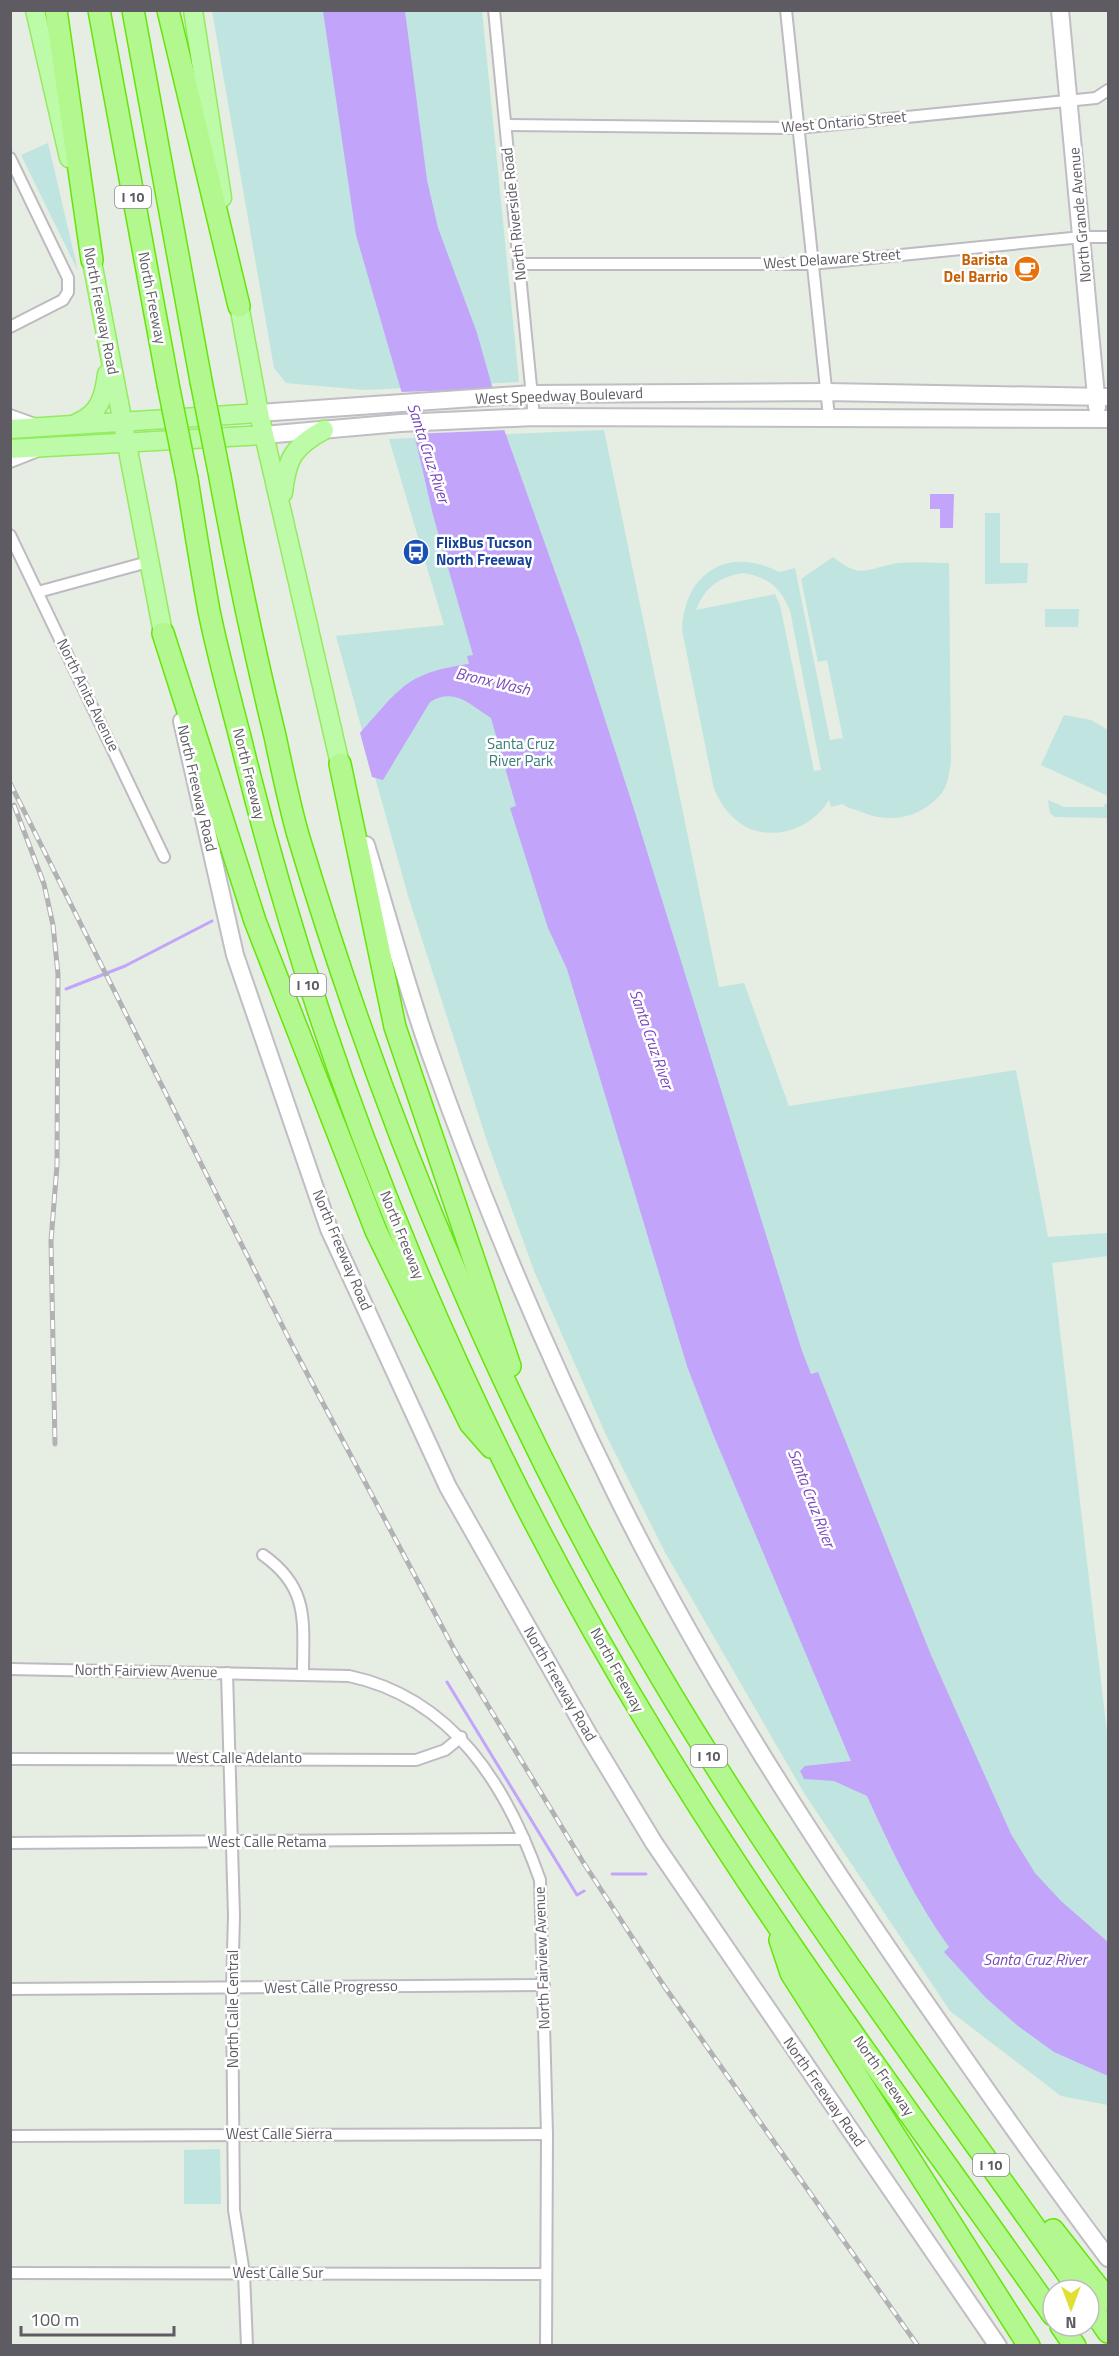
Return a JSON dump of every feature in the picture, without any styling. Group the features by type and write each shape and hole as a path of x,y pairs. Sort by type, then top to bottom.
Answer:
{"highway":[{"path":"56,10 92,260"},
{"name":"North Freeway","path":"99,10 210,614 264,840 304,972 372,1162 416,1269 507,1466 627,1689 683,1782 772,1917 1041,2298"},
{"name":"I 10","path":"133,10 245,612 297,831 376,1075 458,1279 541,1458 626,1618 708,1755 793,1884 1071,2278"},
{"path":"168,10 239,306"},
{"path":"162,633 255,921 375,1231 470,1423 507,1466"},
{"path":"340,764 395,1027 541,1458"},
{"path":"772,1917 791,1973 1029,2346"},
{"path":"902,2039 1108,2300"}],"main road":[{"name":"North Freeway Road","path":"35,10 92,260 162,633 235,955 329,1228 448,1487 591,1739 654,1843 998,2346"},
{"path":"193,10 239,306 259,413 340,764 429,1050 485,1202 561,1378 617,1497 698,1648 785,1794 943,2027 1108,2258"},
{"name":"North Grande Avenue","path":"1060,10 1082,237 1103,419"},
{"path":"73,425 98,410 105,395 109,356"},
{"name":"West Speedway Boulevard","path":"10,429 532,394 826,392 1102,397"},
{"name":"West Speedway Boulevard","path":"10,449 264,435 400,423 515,417 1103,419"},
{"path":"281,507 285,471 294,451 304,441 324,430"}],"street":[{"name":"North Riverside Road","path":"495,10 534,417"},
{"path":"786,10 828,417"},
{"name":"West Ontario Street","path":"506,125 798,128 1096,98 1108,90"},
{"path":"10,158 68,278 66,296 59,303 10,327"},
{"name":"West Delaware Street","path":"519,264 811,264 1082,237 1108,237"},
{"path":"10,415 44,428"},
{"path":"10,462 46,447"},
{"name":"North Anita Avenue","path":"10,535 164,857"},
{"path":"38,592 148,562"},
{"path":"263,1555 290,1579 298,1595 304,1623 303,1674"},
{"name":"North Fairview Avenue","path":"10,1669 349,1676 383,1684 402,1693 444,1720 461,1737 501,1796 524,1839 540,1880 547,2134 546,2346"},
{"name":"North Calle Central","path":"227,1673 231,1758 234,2210 244,2273 247,2346"},
{"name":"West Calle Adelanto","path":"10,1759 416,1760 445,1750 461,1737"},
{"name":"West Calle Retama","path":"10,1843 524,1839"},
{"name":"West Calle Progresso","path":"10,1989 544,1985"},
{"name":"West Calle Sierra","path":"10,2136 547,2134"},
{"name":"West Calle Sur","path":"10,2273 546,2274"}],"green space":[{"path":"212,11 482,11 519,382 365,390 286,383 274,368"},
{"path":"48,143 78,271 21,155"},
{"name":"Santa Cruz River Park","path":"604,430 719,987 744,983 789,1106 1016,1070 1048,1237 1108,1233 1108,1256 1052,1263 1108,1741 1108,2105 1061,2096 950,2011 804,1793 666,1554 606,1435 535,1273 488,1144 408,896 336,636 444,625 389,439"},
{"path":"985,513 1000,513 1000,563 1028,563 1027,583 985,584"},
{"path":"833,557 843,565 859,571 900,563 949,563 951,763 943,791 925,808 906,816 885,818 864,813 843,804 831,807 829,800 811,820 799,827 773,833 748,828 732,817 718,798 714,789 682,630 685,610 691,593 700,579 726,563 760,564 779,572 795,568 830,740 843,738 827,660 818,662 801,579","holes":["743,573 759,577 772,584 782,595 790,610 821,770 814,771 780,605 775,594 696,610 708,589 714,584 727,577"]},
{"path":"1045,609 1079,609 1078,627 1045,627"},
{"path":"1064,715 1091,720 1108,730 1108,796 1041,765"},
{"path":"1048,800 1064,807 1103,807 1106,803 1108,804 1108,818 1055,817 1050,813"},
{"path":"220,2149 221,2204 184,2204 184,2150"}],"water":[{"name":"Santa Cruz River","path":"323,11 405,11 427,180 438,228 477,333 505,432 579,639 802,1351 811,1374 818,1372 931,1655 1011,1834 1035,1873 1061,1901 1108,1942 1108,2076 1054,2052 1018,2026 986,1998 944,1952 949,1947 914,1893 867,1796 834,1781 804,1779 800,1771 805,1766 851,1761 713,1434 687,1366 567,969 548,928 510,808 516,806 491,718 469,703 455,697 447,696 430,702 383,780 372,777 360,733 385,704 406,685 431,672 469,664 467,656 473,655 433,515 416,442 356,235"},
{"path":"930,494 954,494 953,528 940,528 940,509 930,509"}],"pier":[{"path":"495,389 508,430 411,434 399,392"}],"waterway":[{"name":"Bronx Wash","path":"66,989 125,966 212,921"},
{"path":"447,1682 577,1895 584,1891"},
{"path":"612,1874 646,1874"}],"railway":[{"path":"10,783 293,1347 456,1653 583,1862 664,1986 918,2346"},
{"path":"14,805 44,884 53,925 58,974 57,1165 51,1241 55,1444"}],"place":[{"name":"Barista Del Barrio","path":"1027,269"},
{"name":"FlixBus Tucson North Freeway","path":"416,552"}]}
